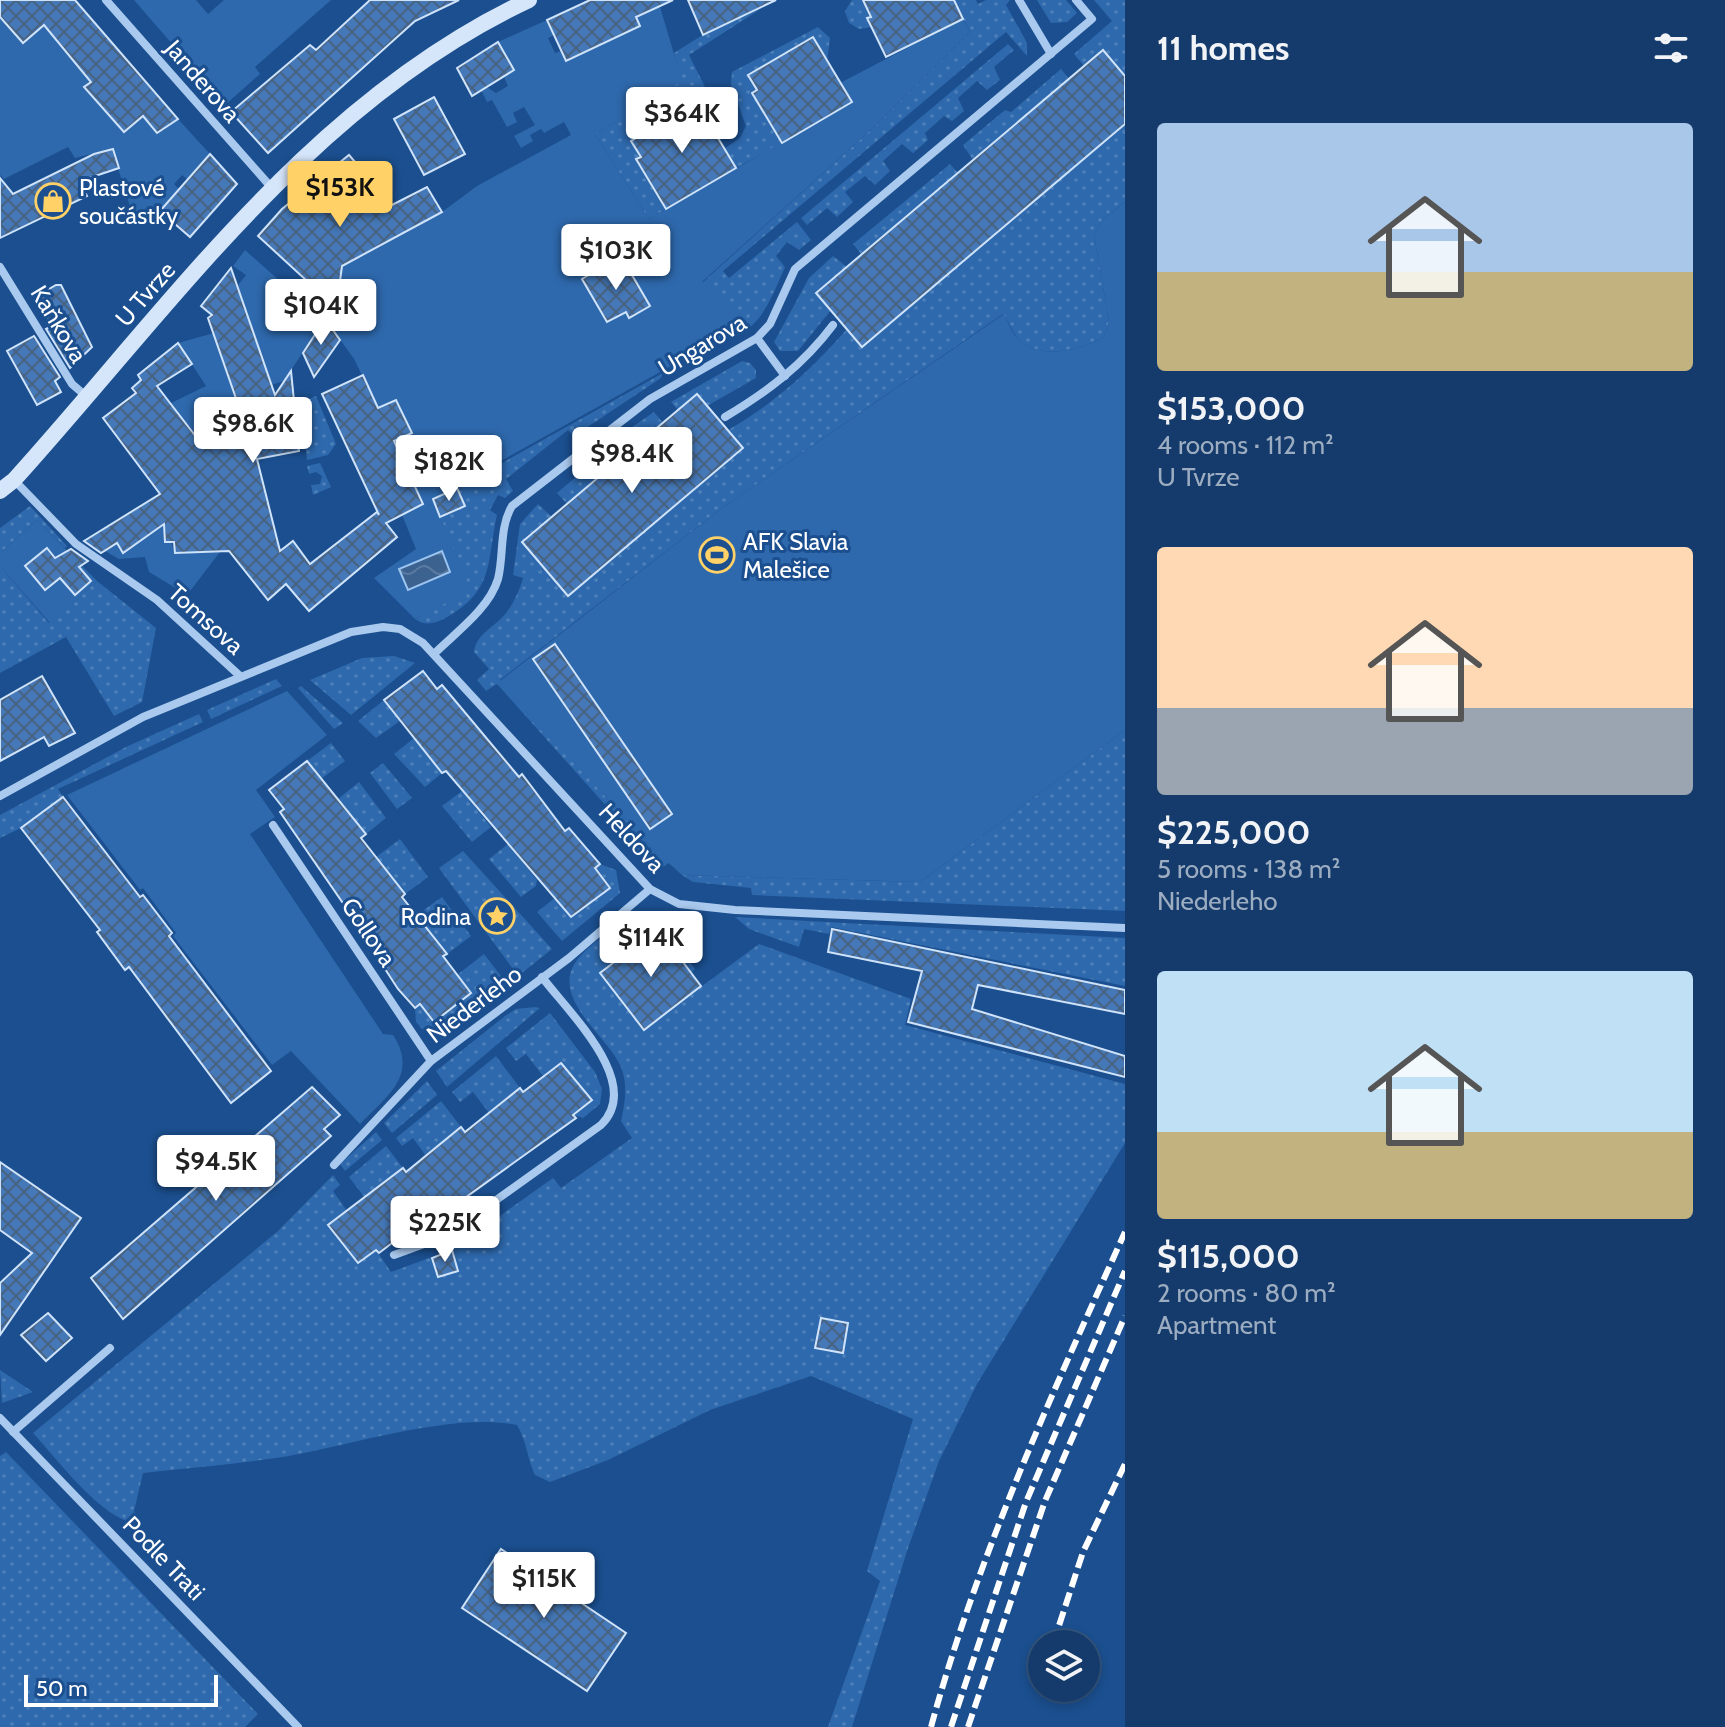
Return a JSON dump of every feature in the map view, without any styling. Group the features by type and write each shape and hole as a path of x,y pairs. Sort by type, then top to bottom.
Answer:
{"main road":[{"name":"U Tvrze","path":"0,491 14,480 88,398 271,187 423,58 480,23 529,0"}],"street":[{"name":"Janderova","path":"106,0 271,187"},
{"path":"1019,0 1051,54"},
{"name":"Ungarova","path":"434,654 485,603 495,587 504,525 512,506 650,399 757,338 770,324 795,269 1092,19 1076,0"},
{"name":"Kaňkova","path":"0,267 72,384 88,398"},
{"path":"725,417 763,394 811,354 833,325"},
{"path":"757,338 785,376"},
{"name":"Tomsova","path":"0,796 143,717 240,676 157,600 76,544 14,480"},
{"name":"Heldova","path":"240,676 366,629 400,629 412,635 434,654 650,889 679,904 735,910 1125,928"},
{"name":"Gollova","path":"273,825 431,1061"},
{"name":"Niederleho","path":"334,1165 431,1061 542,977 650,889"},
{"path":"394,1255 446,1236 601,1125 613,1110 617,1091 611,1071 542,977"},
{"path":"13,1432 110,1348"},
{"name":"Podle Trati","path":"0,1418 298,1727"}],"shaded area":[{"path":"134,0 196,0 208,14 224,0 331,0 255,67 260,74 225,105"},
{"path":"658,0 682,81 595,134 649,219 851,102 840,83 963,19 970,32 873,128 702,282 748,323 433,499 471,590 415,619 374,578 416,549 402,515 410,475 394,441 412,432 397,400 378,408 354,359 334,331 342,267 319,260 442,212 477,186 571,135 564,122 544,133 541,129 530,135 533,141 521,148 514,136 535,125 524,107 513,113 517,122 507,127 492,100 487,102 481,90 487,87 496,93 508,86 504,77 514,70 498,42 547,20 554,35 548,38 555,53 561,51 566,61 640,26 636,17"},
{"path":"852,0 873,0 865,4 872,27 859,29 849,23 845,11"},
{"path":"954,0 976,0 978,4 986,0 1010,0 1006,5 1027,43 1027,56 1006,32 723,271 729,278 797,222 811,240 799,250 787,242 776,256 785,267 763,312 747,329 725,338 748,323 702,283 873,128 970,32"},
{"path":"1037,0 1066,0 1077,13 1067,22 1051,23"},
{"path":"1094,0 1125,0 1125,76 1084,66 1074,54 1112,21"},
{"path":"0,1 26,4 83,67 124,132 143,116 162,131 178,119 210,154 187,179 182,175 174,184 179,189 160,211 152,207 132,213 112,149 75,158 68,147 4,179 0,175"},
{"path":"770,3 689,55 713,103 713,129 696,103 673,116 670,112 653,122 656,127 632,141 641,157 636,160 666,209 649,219 595,134 681,81 674,53 720,24"},
{"path":"818,27 830,38 827,61 812,37 748,75 757,90 753,93 782,143 736,168 724,149 740,138 746,126 731,85 732,72"},
{"path":"1008,44 1014,50 994,67 1000,80 987,90 977,81 958,98 964,111 952,121 944,116 925,133 928,140 913,153 902,144 883,161 890,171 875,185 865,176 845,192 853,202 837,217 827,208 807,225 801,218"},
{"path":"1061,69 1069,79 973,160 963,145 1005,110 1011,112"},
{"path":"1125,124 1125,202 1103,219 1094,234 1109,322 1104,337 1074,349 1039,350 1020,341 1003,314 722,508 500,680 654,850 670,862 656,872 627,845 634,837 497,684 486,691 477,680 489,669 474,652 475,646 509,609 523,578 513,575 520,524 538,504 552,517 522,543 568,596 742,449 728,430 792,385 847,329"},
{"path":"950,164 958,173 862,255 853,244"},
{"path":"1125,202 1125,730 920,882 682,875 654,850 500,681 722,508 1004,314 1017,338 1039,350 1074,349 1104,337 1109,322 1094,234 1103,219","holes":["555,644 672,814 651,829 533,659"]},
{"path":"245,250 324,320 284,381 271,385 235,289 246,275 233,266"},
{"path":"833,256 847,267 816,293 831,310 798,351 780,351 774,342 809,278"},
{"path":"214,333 238,403 218,409 226,441 205,448 171,403 206,386 178,343"},
{"path":"742,361 750,363 756,370 756,378 707,406 697,394 678,410 671,402"},
{"path":"663,373 661,378 574,436 568,430 506,479 513,491 505,498 498,495 490,510 497,515 489,560 474,596 464,606 436,622 415,619 470,589 440,517 465,506 457,488"},
{"path":"316,396 336,444 328,455 307,460 301,402"},
{"path":"654,412 663,423 567,504 557,493 605,452 606,445"},
{"path":"320,463 331,487 313,495 311,485 320,484 322,476 316,472 309,474 307,466"},
{"path":"30,506 67,546 65,548 37,520 0,553 0,528"},
{"path":"37,520 97,581 50,623 0,566 0,553"},
{"path":"164,522 175,553 220,552 187,595 149,572 145,557 119,559 105,551 117,543 123,553"},
{"path":"0,566 49,623 97,581 156,628 142,702 114,716 66,637 0,673"},
{"path":"394,656 415,663 351,715 310,680 362,658"},
{"path":"276,679 282,686 211,719 207,710"},
{"path":"301,686 343,723 334,729 298,688"},
{"path":"287,691 327,735 256,790 275,817 250,834 383,1034 393,1035 400,1049 403,1062 396,1084 360,1124 291,1051 272,1065 173,936 176,933 143,888 140,890 67,795"},
{"path":"384,700 400,721 376,738 358,721"},
{"path":"199,714 203,722 58,789 63,797 21,828 0,838 0,815 126,747"},
{"path":"1125,730 1125,911 752,895 751,888 693,882 682,875 920,882"},
{"path":"414,738 442,773 425,787 394,754"},
{"path":"331,743 345,761 321,779 307,761"},
{"path":"383,763 412,798 397,809 370,773"},
{"path":"359,782 386,818 366,834 338,799"},
{"path":"462,791 491,827 472,842 442,806"},
{"path":"400,839 428,877 405,894 376,857"},
{"path":"508,844 537,880 536,886 521,897 489,859"},
{"path":"463,851 552,949 518,976 439,868"},
{"path":"600,864 616,870 620,893 562,941 537,912 556,897 572,917 610,888 595,868"},
{"path":"442,897 471,936 447,954 417,915"},
{"path":"635,915 654,916 695,969 691,973 657,929 601,973 644,1029 759,944 911,999 905,1025 1125,1084 1125,1143 977,1384 939,1461 907,1551 852,1727 828,1727 880,1581 867,1571 913,1419 811,1376 710,1410 608,1460 550,1482 535,1475 517,1425 462,1423 400,1432 283,1457 143,1473 134,1511 142,1521 130,1522 100,1504 33,1433 278,1231 333,1175 340,1185 333,1191 347,1211 328,1226 358,1263 376,1250 391,1272 432,1257 439,1277 458,1271 452,1250 553,1178 561,1188 632,1138 621,1121 625,1087 621,1067 575,1002 570,988 570,974 589,947","holes":["821,1318 842,1353 816,1348"]},
{"path":"735,917 1125,938 1125,986 831,927 829,934 804,929 799,947 749,929"},
{"path":"484,954 507,984 444,1032 424,1031 416,1022 415,1008 420,1004 434,1022 471,993 457,975"},
{"path":"540,1008 447,1087 436,1071 505,1016 516,1009"},
{"path":"550,1013 595,1072 602,1089 600,1104 583,1118 573,1115 526,1054 516,1061 506,1048"},
{"path":"496,1056 520,1088 489,1113 473,1092 460,1102 452,1092"},
{"path":"427,1081 437,1095 392,1133 384,1123"},
{"path":"441,1101 461,1127 426,1156 413,1138 402,1146 396,1138"},
{"path":"376,1132 382,1140 345,1171 340,1164"},
{"path":"386,1146 403,1168 365,1198 349,1177"},
{"path":"0,1370 33,1392 2,1403"},
{"path":"6,1452 258,1714 245,1727 0,1727 0,1456"}],"water":[{"path":"442,551 450,572 408,590 399,569"}],"building":[{"path":"0,0 75,0 178,119 157,133 143,116 124,132 84,87 91,82 44,25 23,43 0,17"},
{"path":"370,0 459,0 415,21 268,153 231,112 310,45 316,50"},
{"path":"590,0 673,0 636,17 640,26 566,61 547,20"},
{"path":"688,0 776,0 703,35"},
{"path":"863,0 954,0 963,19 886,57 867,18 871,17"},
{"path":"813,37 852,102 782,143 752,93 757,90 748,75"},
{"path":"498,42 514,70 472,96 457,68"},
{"path":"1103,50 1125,76 1125,124 862,347 816,293"},
{"path":"434,97 465,154 424,175 394,119"},
{"path":"697,103 736,168 666,209 636,159 641,157 631,141 656,127 653,122 670,112 673,116"},
{"path":"113,149 119,168 80,181 87,196 0,238 0,178 13,194 94,154"},
{"path":"210,154 237,184 190,237 160,211"},
{"path":"349,155 392,205 427,187 442,212 342,266 334,326 296,293 306,280 258,236 282,209"},
{"path":"611,262 615,270 625,263 650,306 629,318 626,312 607,322 582,279"},
{"path":"231,268 275,395 291,371 299,451 257,459 280,551 293,541 310,564 377,512 379,515 322,394 363,375 378,408 396,400 412,433 394,441 423,504 386,523 397,537 309,611 286,584 268,600 229,551 175,553 174,542 165,542 164,524 123,553 117,543 101,553 84,541 160,494 103,418 136,393 132,388 141,380 138,375 178,343 192,364 157,386 197,438 237,430 254,450 208,318 212,315 201,306"},
{"path":"61,285 92,347 70,368 46,329 52,326 37,296"},
{"path":"325,319 340,340 314,377 303,353"},
{"path":"34,336 60,377 55,381 61,392 37,405 7,351"},
{"path":"697,394 743,448 568,596 522,542"},
{"path":"457,488 465,506 440,517 433,499"},
{"path":"47,548 55,558 71,549 88,561 79,567 91,581 75,595 60,578 45,590 25,566"},
{"path":"555,644 672,814 650,829 533,659"},
{"path":"423,671 437,689 442,685 519,777 522,774 565,831 569,828 600,864 595,868 610,888 571,917 446,771 442,773 384,700"},
{"path":"42,676 75,733 49,746 44,737 0,761 0,700"},
{"path":"307,761 366,834 361,838 405,894 402,897 447,954 443,956 471,993 434,1022 420,1004 415,1008 398,989 385,969 387,967 280,812 284,809 269,790"},
{"path":"63,797 140,897 143,895 172,933 169,936 271,1071 231,1103 129,967 125,970 97,932 100,930 21,828"},
{"path":"658,929 701,986 644,1030 600,973"},
{"path":"832,929 1125,990 1125,1014 978,985 972,1009 1125,1056 1125,1077 908,1022 922,971 828,952"},
{"path":"561,1063 592,1100 573,1115 576,1118 423,1228 421,1221 379,1253 376,1250 358,1263 328,1225 403,1168 406,1172 461,1127 465,1132 520,1088 523,1092"},
{"path":"312,1087 340,1115 324,1129 331,1136 123,1319 91,1278"},
{"path":"0,1162 81,1218 0,1335 0,1283 32,1253 0,1230"},
{"path":"452,1250 458,1271 438,1277 432,1258"},
{"path":"48,1313 72,1338 46,1361 21,1335"},
{"path":"821,1318 848,1323 843,1353 815,1348"},
{"path":"501,1549 626,1633 587,1691 462,1608"}],"railway":[{"path":"931,1727 971,1600 1018,1476 1125,1232"},
{"path":"951,1727 1026,1502 1125,1271"},
{"path":"968,1727 1045,1501 1125,1316"},
{"path":"1058,1630 1083,1552 1125,1464"}],"place":[{"name":"Plastové součástky","path":"53,201"},
{"name":"AFK Slavia Malešice","path":"717,555"},
{"name":"Rodina","path":"497,916"}]}
